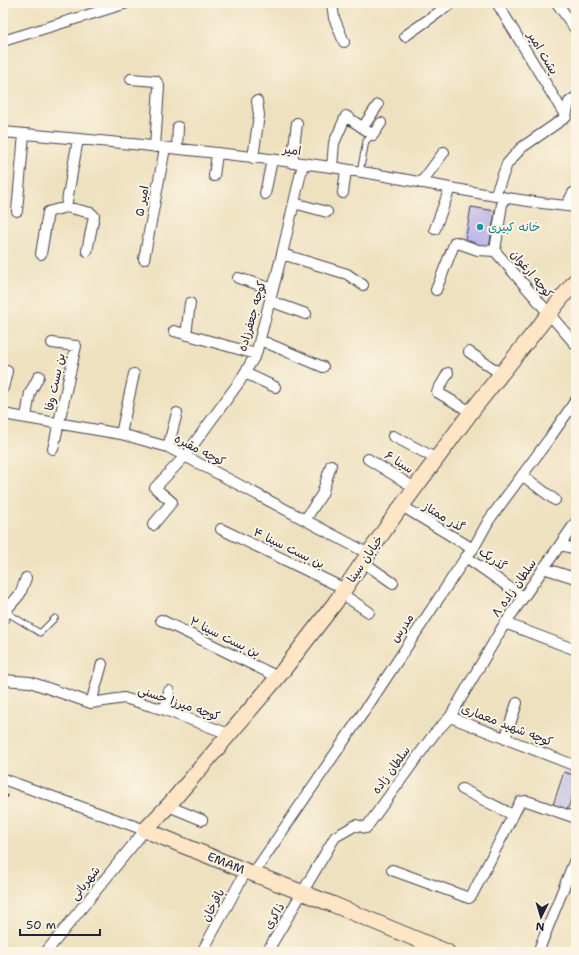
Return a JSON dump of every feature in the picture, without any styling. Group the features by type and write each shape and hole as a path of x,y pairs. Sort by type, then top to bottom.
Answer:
{"street":[{"path":"3,41 127,3"},
{"path":"332,3 334,18 344,42"},
{"path":"405,36 452,3"},
{"name":"پشت امیر","path":"498,3 566,117"},
{"path":"557,3 576,30"},
{"name":"امیر ۵","path":"131,79 156,82 159,86 160,147 144,259"},
{"path":"436,290 455,242 478,250 495,251 499,196 507,164 521,148 566,117 569,102 576,97"},
{"path":"253,158 259,115 257,102"},
{"path":"363,127 378,105"},
{"path":"332,167 334,143 346,116 374,135 381,123"},
{"name":"کوچه جعفرزاده","path":"153,525 172,502 155,488 185,456 245,373 256,354 294,204 297,163 297,123"},
{"path":"177,149 178,128"},
{"name":"امیر","path":"3,132 160,147 332,167 360,173 571,207"},
{"path":"17,211 24,134"},
{"path":"66,207 78,139"},
{"path":"421,183 444,152"},
{"path":"214,176 216,154"},
{"path":"264,194 272,160"},
{"path":"343,192 346,170"},
{"path":"435,229 450,188"},
{"path":"571,207 574,193 576,192"},
{"path":"294,204 327,212"},
{"path":"41,254 48,212 66,207 94,216 87,251"},
{"name":"کوچه ارغوان","path":"495,251 576,345"},
{"path":"282,254 347,274 363,285"},
{"path":"238,278 273,289"},
{"name":"خیابان سینا","path":"145,830 168,806 278,677 344,591 402,506 471,412 576,280"},
{"path":"270,301 306,314"},
{"path":"186,335 190,303"},
{"path":"174,331 256,354"},
{"path":"260,340 323,367"},
{"name":"بن بست وفا","path":"52,343 76,346 59,423"},
{"path":"469,352 501,374"},
{"path":"3,388 6,371"},
{"path":"245,373 275,387"},
{"path":"448,373 437,392 471,412"},
{"path":"121,434 134,374"},
{"path":"26,418 30,393 39,376"},
{"name":"مدرس","path":"249,872 365,710 470,553 489,520 576,400"},
{"path":"168,447 177,413"},
{"name":"کوچه مقبره","path":"3,414 121,434 168,447 305,520 366,558 393,583"},
{"path":"53,449 59,423"},
{"path":"393,436 436,459"},
{"name":"سینا ۶","path":"368,459 415,488"},
{"path":"305,520 322,494 331,464"},
{"path":"522,475 555,500"},
{"name":"گذر ممتاز","path":"402,506 470,553"},
{"name":"سلطان زاده ۸","path":"459,701 506,623 576,522"},
{"name":"بن بست سینا ۴","path":"221,529 344,591 369,612"},
{"path":"560,545 576,550"},
{"name":"گذریک","path":"470,553 523,597"},
{"path":"543,568 575,578"},
{"path":"5,616 8,608 20,594 26,578"},
{"name":"بن بست سینا ۲","path":"161,620 278,677"},
{"path":"506,623 576,650"},
{"path":"91,703 102,664"},
{"name":"کوچه میرزا حسنی","path":"3,680 30,682 91,703 124,698 165,710 229,734"},
{"path":"165,710 169,692"},
{"name":"سلطان زاده","path":"335,838 356,825 366,828 434,734 450,717 459,701"},
{"path":"505,739 517,703"},
{"name":"کوچه شهید معماری","path":"450,717 576,766"},
{"name":"EMAM","path":"7,780 145,830 447,952"},
{"path":"462,789 513,814"},
{"path":"392,870 469,898 472,896 520,802 523,801 576,818"},
{"path":"168,806 202,820"},
{"name":"شهربانی","path":"46,952 145,830"},
{"name":"ذاکری","path":"267,952 335,838"},
{"path":"538,952 576,856"},
{"name":"باقرخان","path":"204,952 249,872"}],"lane":[{"path":"360,173 366,142 374,135"},
{"path":"5,616 40,633 55,618"}],"path":[{"path":"3,808 7,780"}],"building":[{"name":"خانه کبیری","path":"471,207 495,211 489,248 465,242"},
{"path":"564,772 576,776 576,786 566,813 552,808"}],"place":[{"name":"خانه کبیری","path":"480,227"}]}
